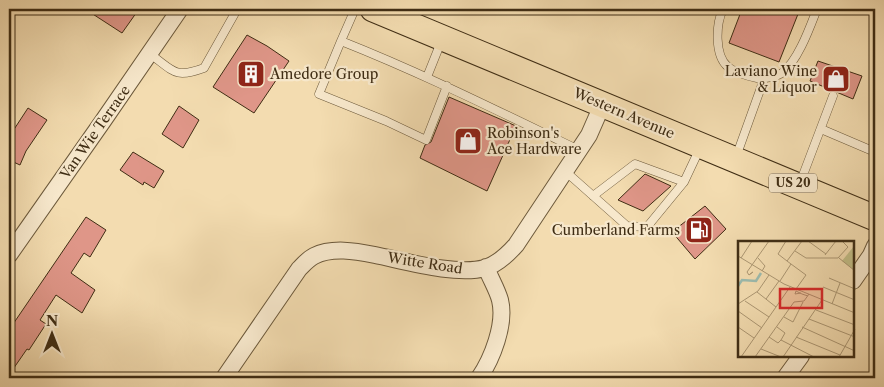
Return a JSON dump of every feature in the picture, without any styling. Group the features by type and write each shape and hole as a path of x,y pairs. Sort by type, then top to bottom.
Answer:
{"main road":[{"name":"Western Avenue","path":"373,9 603,103 875,218"}],"street":[{"name":"Van Wie Terrace","path":"9,255 180,9"},
{"name":"Witte Road","path":"224,378 299,268 313,256 326,252 358,251 465,270 486,268 507,255 516,245 589,135 603,103"},
{"path":"854,280 875,246"},
{"path":"479,378 487,367 493,352 501,318 500,300 486,268"},
{"path":"785,378 800,357"}],"lane":[{"path":"355,9 319,94 386,121 426,140 447,86"},
{"path":"723,9 717,32 719,50 727,66 746,76 764,79 782,73 797,55 817,9"},
{"path":"150,54 178,74 188,74 204,68 235,13"},
{"path":"427,77 443,39"},
{"path":"341,41 447,86 579,150"},
{"path":"736,160 764,79"},
{"path":"799,185 834,96"},
{"path":"821,129 875,152"},
{"path":"565,171 628,226 647,227 684,182 701,145"},
{"path":"593,196 635,164 684,182"}],"building":[{"path":"85,9 139,9 122,33"},
{"path":"742,9 800,9 779,62 729,43"},
{"name":"Amedore Group","path":"247,35 289,61 254,113 213,87"},
{"name":"Laviano Wine & Liquor","path":"818,61 862,76 853,99 810,81"},
{"name":"Robinson's Ace Hardware","path":"449,97 516,126 487,191 420,158 425,145 431,142"},
{"path":"179,106 199,120 183,148 162,134"},
{"path":"28,108 47,120 26,151 20,165 9,160 9,137"},
{"path":"133,152 164,171 154,188 144,182 143,185 120,170"},
{"path":"645,174 671,186 643,211 618,200"},
{"path":"705,206 726,229 695,259 672,232"},
{"path":"86,217 106,230 90,257 84,253 71,273 95,290 82,313 56,295 40,320 46,324 29,350 27,349 9,375 9,330"}],"place":[{"name":"Amedore Group","path":"251,74"},
{"name":"Laviano Wine & Liquor","path":"836,79"},
{"name":"Robinson's Ace Hardware","path":"468,141"},
{"name":"Cumberland Farms","path":"699,230"}]}
